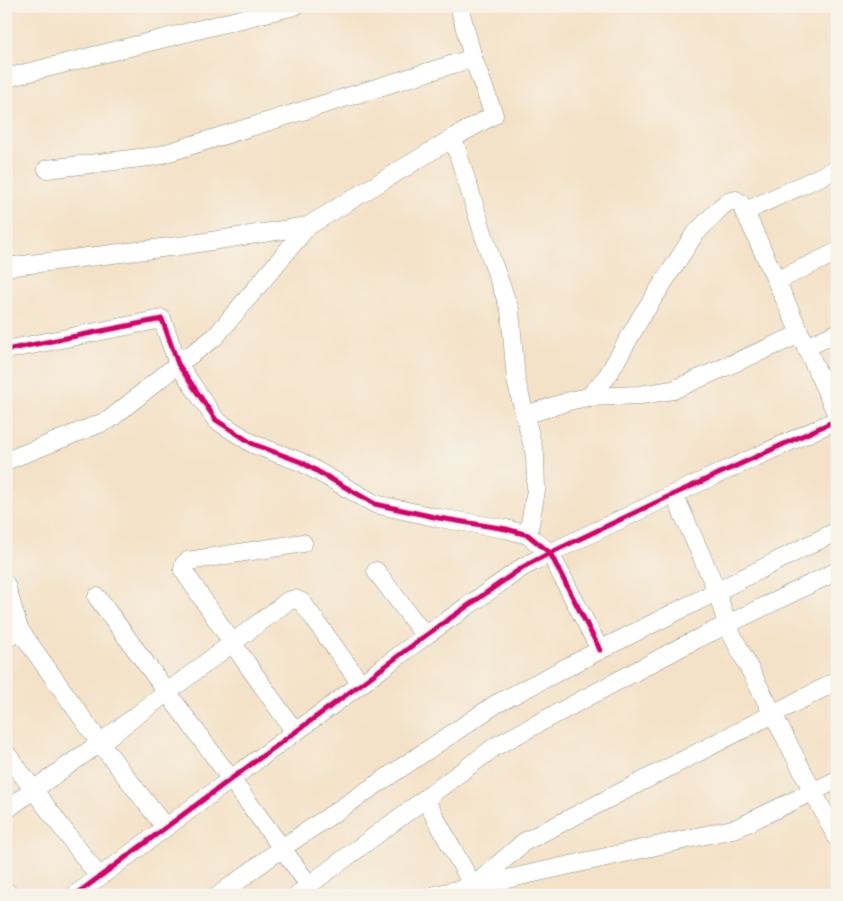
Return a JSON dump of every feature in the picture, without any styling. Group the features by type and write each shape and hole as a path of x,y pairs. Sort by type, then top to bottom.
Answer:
{"street":[{"path":"6,78 265,10 295,6"},
{"path":"6,461 109,420 178,364 215,337 308,226 494,115 473,58 459,6"},
{"path":"47,170 157,156 473,58"},
{"path":"453,138 491,258 510,310 516,380 536,455 536,490 528,535"},
{"path":"744,212 837,169"},
{"path":"589,397 608,375 641,317 694,235 728,202 736,200 742,205 837,415"},
{"path":"6,267 186,245 308,226"},
{"path":"776,281 837,252"},
{"path":"6,350 162,319 178,364 216,420 253,444 301,462 374,504 439,518 506,529 528,535 550,553 600,650"},
{"path":"525,415 589,397 640,395 673,390 803,340 837,332"},
{"path":"75,895 425,636 523,567 674,494 837,420"},
{"path":"674,494 717,591 727,625 837,838"},
{"path":"218,895 282,848 496,704 837,531"},
{"path":"295,732 183,570 184,564 188,561 303,543"},
{"path":"376,571 425,636"},
{"path":"97,598 282,848 303,890 496,746 685,645 837,571"},
{"path":"6,585 12,634 165,827"},
{"path":"6,810 100,743 288,601 295,599 302,602 361,684"},
{"path":"474,891 524,842 837,681"},
{"path":"6,753 99,877"},
{"path":"435,895 474,891 737,828 837,780"},
{"path":"425,799 474,891"},
{"path":"6,891 9,895"}],"cycle path":[{"path":"6,350 162,319 178,364 216,420 253,444 301,462 375,504 439,518 506,529 528,535 550,553 600,650"},
{"path":"75,895 425,636 523,567 674,494 837,420"}]}
